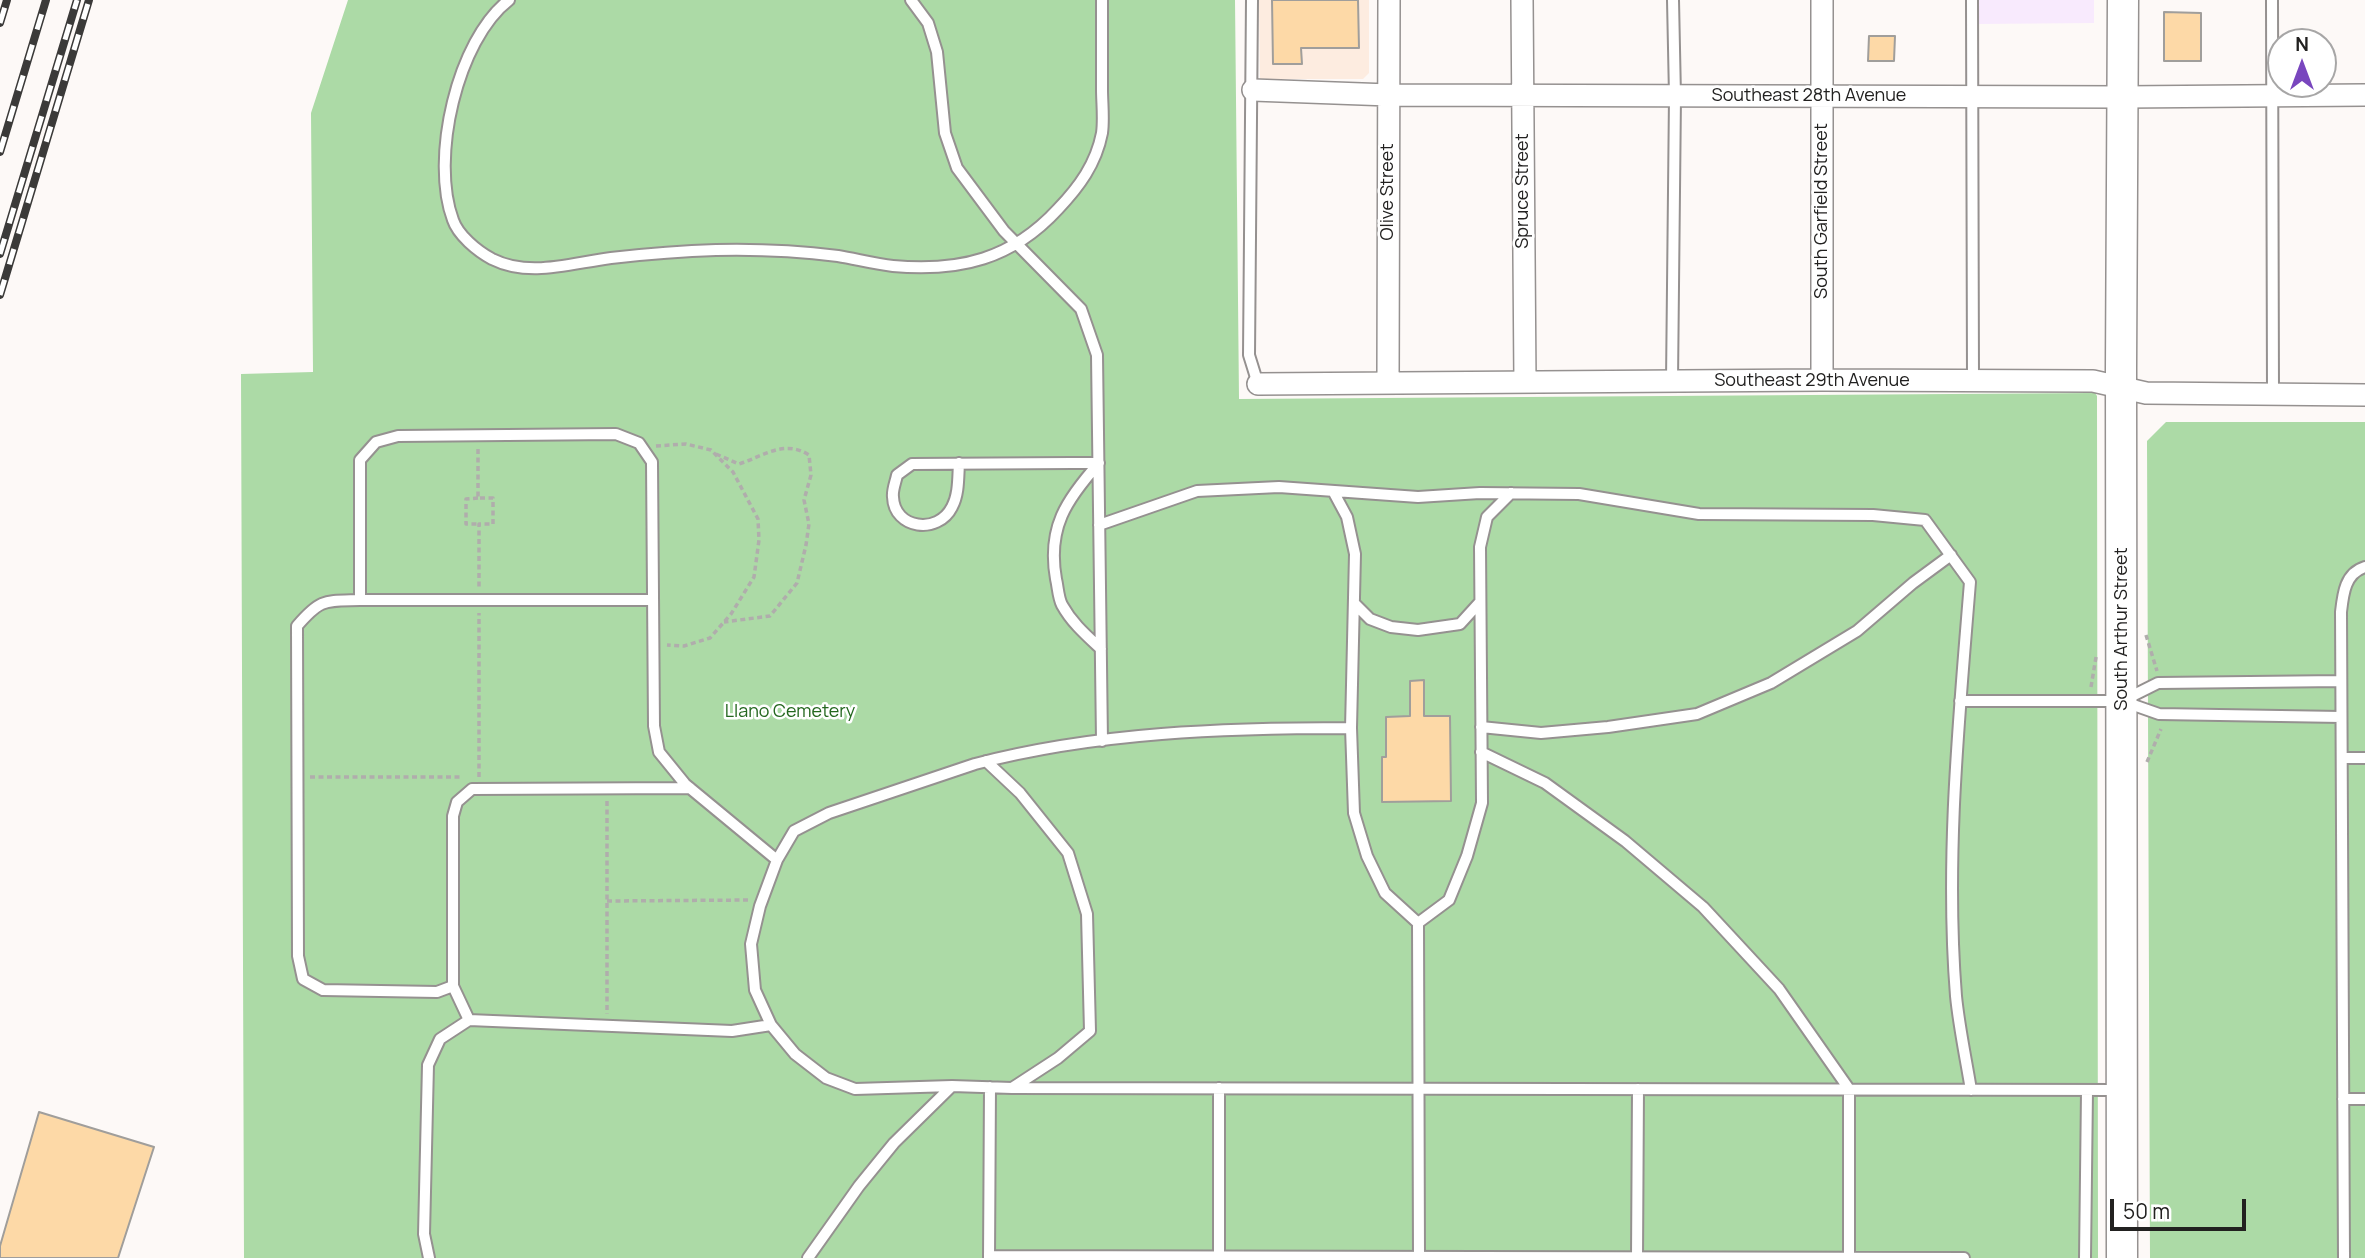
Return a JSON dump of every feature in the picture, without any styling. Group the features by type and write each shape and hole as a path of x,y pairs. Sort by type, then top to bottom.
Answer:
{"main road":[{"name":"South Arthur Street","path":"2122,1258 2123,0"}],"street":[{"name":"Olive Street","path":"1388,383 1389,0"},
{"name":"Spruce Street","path":"1522,0 1525,382"},
{"name":"South Garfield Street","path":"1822,0 1822,380"},
{"name":"Southeast 28th Avenue","path":"1253,90 1522,96 2267,95"},
{"name":"Southeast 28th Avenue","path":"2337,95 2365,95"},
{"name":"Southeast 29th Avenue","path":"1258,384 2094,381 2146,393 2365,395"}],"lane":[{"path":"509,0 495,11 474,41 455,91 447,139 445,188 453,223 468,242 490,258 519,269 559,268 608,259 716,250 769,250 839,256 892,266 945,268 998,254 1039,230 1079,187 1095,157 1102,133 1102,0"},
{"path":"911,0 928,23 937,52 945,133 957,168 1004,231 1081,309 1097,355 1102,741"},
{"path":"1252,0 1249,355 1258,384"},
{"path":"1672,381 1675,96 1673,0"},
{"path":"1972,0 1973,380"},
{"path":"2272,0 2272,28"},
{"path":"2272,98 2273,394"},
{"path":"360,600 360,460 376,442 398,436 616,434 639,443 652,462 654,726 659,752 690,788 777,860"},
{"path":"959,463 956,496 951,510 937,524 919,527 900,516 892,497 897,475 912,464 959,463 1098,463"},
{"path":"1098,463 1072,494 1055,534 1053,560 1060,602 1076,625 1101,649"},
{"path":"1099,525 1197,491 1279,487 1418,497 1511,493 1579,494 1699,514 1873,515 1925,520 1970,582 1960,701 1951,906 1956,998 1971,1090"},
{"path":"1333,491 1347,517 1355,554 1351,728 1354,813 1367,856 1385,892 1418,923 1419,1257"},
{"path":"1418,923 1449,900 1467,856 1482,803 1480,547 1487,517 1511,493"},
{"path":"1481,727 1541,733 1608,727 1697,714 1771,683 1857,631 1913,583 1951,555"},
{"path":"2344,1258 2342,612 2344,586 2360,568 2365,567"},
{"path":"453,986 437,992 323,990 303,979 298,956 297,626 314,606 332,601 653,600"},
{"path":"1354,603 1370,619 1391,627 1418,630 1460,624 1480,602"},
{"path":"2122,701 2158,683 2342,681"},
{"path":"1960,701 2122,701 2159,714 2342,717"},
{"path":"1351,728 1245,728 1024,751 829,813 794,831 777,860 762,900 751,944 755,990 771,1025 795,1054 826,1078 855,1089 952,1086 2121,1090"},
{"path":"1482,752 1545,783 1625,841 1703,907 1780,989 1849,1089 1849,1258"},
{"path":"2342,758 2365,758"},
{"path":"986,761 1020,793 1068,853 1087,914 1090,1031 1058,1058 1012,1088"},
{"path":"469,1020 453,986 453,816 457,802 472,789 690,788"},
{"path":"429,1258 424,1234 428,1065 439,1039 469,1020 732,1031 771,1025"},
{"path":"808,1258 859,1186 894,1143 952,1086"},
{"path":"990,1087 989,1257 1964,1258"},
{"path":"1219,1088 1219,1257"},
{"path":"1637,1258 1638,1089"},
{"path":"2085,1258 2087,1091"},
{"path":"2343,1099 2365,1099"}],"path":[{"path":"644,451 661,444 687,444 711,450 733,472 758,519 759,540 754,577 724,622 710,638 684,646 654,645"},
{"path":"714,453 739,464 781,448 798,447 809,455 811,475 804,500 809,524 797,583 770,616 724,622"},
{"path":"478,498 466,499 466,524 479,524"},
{"path":"297,777 465,777"},
{"path":"607,789 607,1026"},
{"path":"607,901 762,900"}],"shaded area":[{"path":"1259,0 1369,0 1369,73 1363,79 1260,79"},
{"path":"1979,0 2094,0 2094,23 1979,24"}],"green space":[{"name":"Llano Cemetery","path":"348,0 1235,0 1239,399 2095,393 2098,1258 244,1258 241,374 313,372 311,113"},
{"path":"2166,422 2365,422 2365,1258 2150,1258 2147,441"}],"building":[{"path":"1272,0 1358,0 1359,48 1301,48 1302,64 1273,64"},
{"path":"2164,12 2201,13 2201,61 2164,61"},
{"path":"1869,36 1895,36 1894,61 1868,61"},
{"path":"1424,680 1424,716 1450,716 1451,801 1382,802 1382,757 1386,757 1386,717 1410,716 1410,681"},
{"path":"39,1112 154,1147 118,1258 0,1258 0,1246"}],"railway":[{"path":"0,23 7,0"},
{"path":"0,152 46,0"},
{"path":"0,254 77,0"},
{"path":"0,295 89,0"}]}
